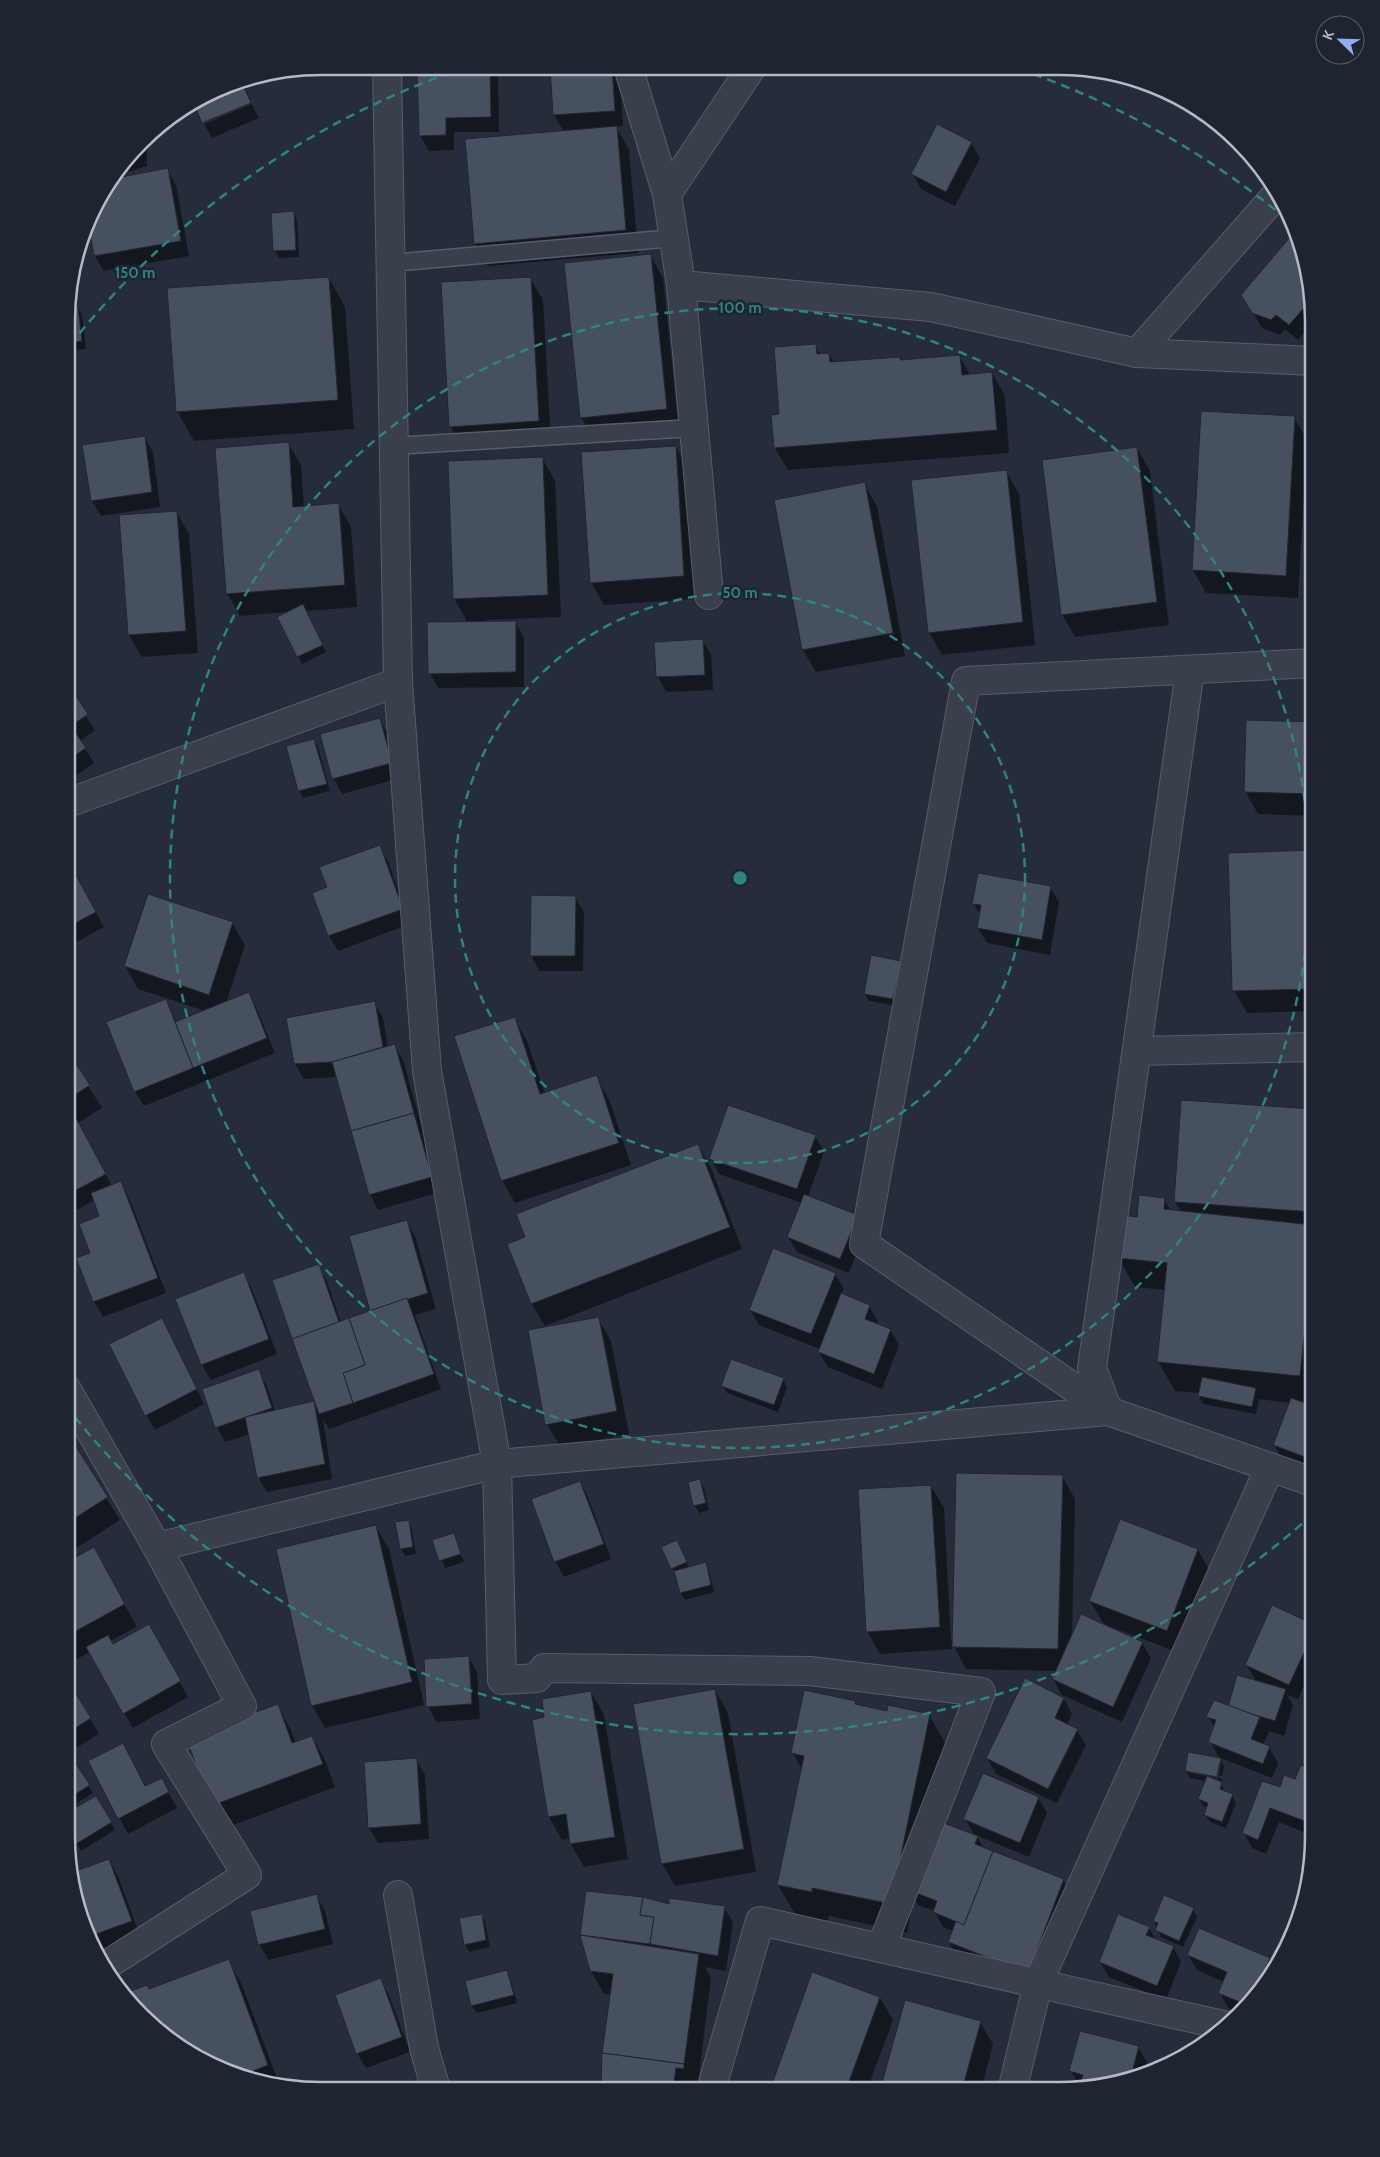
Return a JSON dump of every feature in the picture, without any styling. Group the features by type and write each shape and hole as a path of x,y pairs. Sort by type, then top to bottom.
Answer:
{"street":[{"path":"387,75 398,682 427,1071 497,1464 502,1680 537,1678 544,1668 810,1671 981,1692 881,1948"},
{"path":"630,75 667,194 674,238 709,595"},
{"path":"667,194 747,75"},
{"path":"1137,352 1273,199"},
{"path":"680,285 931,307 1137,352 1305,361"},
{"path":"1305,664 966,681 864,1244 1108,1411 1305,1479"},
{"path":"1108,1411 1092,1368 1190,670"},
{"path":"75,801 398,682"},
{"path":"1137,1051 1305,1047"},
{"path":"75,1404 157,1547 242,1706 166,1744 247,1875 110,1963"},
{"path":"157,1547 497,1464 1108,1411"},
{"path":"1014,2082 1038,1983 1270,1467"},
{"path":"398,1895 424,2048 434,2082"},
{"path":"712,2082 760,1921 1218,2024"}],"lane":[{"path":"390,263 674,238"},
{"path":"394,446 694,428"}],"building":[{"path":"417,75 490,75 491,117 446,118 446,135 419,136"},
{"path":"550,75 613,75 615,111 553,115"},
{"path":"244,87 251,103 202,123 196,109 212,100"},
{"path":"937,124 972,142 946,192 911,174"},
{"path":"617,126 626,230 474,244 465,139"},
{"path":"168,168 181,241 94,256 90,236 100,212 121,177"},
{"path":"294,211 296,250 273,251 271,213"},
{"path":"1290,237 1297,257 1304,308 1289,325 1276,315 1271,320 1252,313 1241,295"},
{"path":"651,254 667,409 580,418 564,263"},
{"path":"329,277 338,400 176,412 167,288"},
{"path":"531,277 539,421 449,427 441,282"},
{"path":"76,307 78,307 82,341 75,342 75,321"},
{"path":"816,344 817,354 829,353 830,362 900,357 900,360 960,355 962,375 992,372 997,430 774,448 771,415 779,414 774,347"},
{"path":"1201,411 1295,416 1286,576 1192,570"},
{"path":"145,436 152,492 91,501 82,445"},
{"path":"289,442 293,507 339,503 345,585 226,594 215,448"},
{"path":"676,446 684,576 590,583 581,452"},
{"path":"1137,447 1157,602 1061,615 1042,460"},
{"path":"543,457 548,595 453,599 448,461"},
{"path":"1007,470 1023,622 928,633 911,480"},
{"path":"865,482 893,633 802,650 774,500"},
{"path":"177,511 186,631 128,635 119,515"},
{"path":"303,604 323,645 297,657 277,617"},
{"path":"516,621 516,672 428,674 427,622"},
{"path":"703,639 705,675 656,677 654,642"},
{"path":"75,695 88,714 75,723"},
{"path":"380,718 392,763 332,779 320,734"},
{"path":"1246,720 1305,722 1305,794 1244,792"},
{"path":"75,732 86,748 75,755"},
{"path":"314,739 327,784 298,791 286,746"},
{"path":"380,845 403,909 328,936 312,893 327,887 319,867"},
{"path":"1305,850 1305,989 1232,991 1228,853"},
{"path":"75,873 96,912 75,923"},
{"path":"978,873 1051,886 1042,940 977,928 981,905 972,904"},
{"path":"148,894 233,922 209,995 124,966"},
{"path":"531,895 576,896 575,956 530,956"},
{"path":"871,955 901,961 893,999 864,994"},
{"path":"249,992 267,1038 193,1068 175,1022"},
{"path":"166,999 193,1068 134,1092 106,1022"},
{"path":"375,1001 383,1047 332,1062 294,1064 286,1018"},
{"path":"515,1017 540,1094 597,1075 619,1143 501,1181 454,1036"},
{"path":"395,1044 414,1113 351,1131 332,1062"},
{"path":"75,1062 90,1085 75,1095"},
{"path":"1181,1100 1305,1108 1305,1211 1174,1202"},
{"path":"728,1105 816,1135 797,1189 709,1159"},
{"path":"414,1113 432,1177 369,1195 351,1131"},
{"path":"75,1119 106,1174 75,1191"},
{"path":"698,1144 730,1227 531,1304 507,1244 525,1237 516,1214"},
{"path":"121,1181 158,1278 93,1302 76,1258 90,1253 79,1224 99,1216 91,1193"},
{"path":"804,1194 858,1215 840,1259 787,1237"},
{"path":"1139,1195 1165,1198 1164,1209 1305,1224 1305,1327 1300,1376 1157,1362 1167,1263 1117,1258 1122,1215 1137,1217"},
{"path":"407,1220 428,1293 370,1311 349,1236"},
{"path":"773,1248 836,1273 811,1334 749,1310"},
{"path":"319,1264 339,1322 292,1339 272,1280"},
{"path":"244,1272 269,1339 201,1365 175,1299"},
{"path":"841,1293 870,1305 865,1319 891,1329 874,1374 818,1352"},
{"path":"407,1298 434,1374 353,1403 343,1373 365,1365 349,1318"},
{"path":"599,1317 617,1411 545,1425 528,1330"},
{"path":"162,1318 197,1389 145,1416 109,1344"},
{"path":"349,1318 365,1365 343,1373 353,1403 319,1414 292,1339"},
{"path":"731,1359 784,1378 774,1405 721,1386"},
{"path":"259,1369 272,1408 215,1428 202,1389"},
{"path":"1202,1377 1256,1388 1252,1407 1198,1396"},
{"path":"1291,1398 1305,1403 1305,1457 1273,1445"},
{"path":"314,1401 325,1464 257,1478 245,1417"},
{"path":"75,1445 108,1497 75,1518"},
{"path":"956,1473 1063,1475 1058,1649 952,1647"},
{"path":"700,1479 706,1503 693,1506 688,1482"},
{"path":"580,1481 604,1544 554,1562 531,1499"},
{"path":"931,1485 940,1627 866,1632 858,1489"},
{"path":"1120,1519 1198,1549 1167,1631 1089,1601"},
{"path":"409,1520 413,1547 400,1549 395,1522"},
{"path":"376,1525 412,1682 311,1706 276,1549"},
{"path":"454,1533 461,1554 439,1561 432,1540"},
{"path":"677,1540 687,1562 671,1569 661,1547"},
{"path":"94,1547 125,1604 75,1632 75,1558"},
{"path":"706,1562 711,1585 680,1593 674,1571"},
{"path":"1272,1605 1305,1620 1305,1650 1289,1685 1245,1665"},
{"path":"1081,1614 1143,1642 1113,1707 1052,1679"},
{"path":"149,1624 181,1681 123,1714 86,1647 108,1635 113,1644"},
{"path":"469,1656 472,1704 426,1707 424,1659"},
{"path":"1237,1675 1286,1689 1275,1721 1228,1707"},
{"path":"1025,1678 1064,1698 1055,1718 1078,1729 1048,1789 986,1758"},
{"path":"715,1689 744,1849 661,1864 633,1704"},
{"path":"804,1690 856,1701 855,1704 887,1711 888,1705 930,1714 891,1904 812,1888 812,1892 777,1885 804,1756 791,1753"},
{"path":"591,1691 615,1837 570,1844 566,1814 548,1817 532,1720 544,1717 542,1699"},
{"path":"75,1692 91,1718 75,1728"},
{"path":"1214,1700 1260,1717 1251,1739 1270,1746 1263,1764 1208,1742 1216,1720 1206,1717"},
{"path":"278,1704 292,1743 312,1736 323,1764 211,1806 186,1738"},
{"path":"123,1743 145,1786 162,1778 169,1792 118,1819 88,1761"},
{"path":"1188,1752 1221,1758 1217,1777 1185,1771"},
{"path":"417,1758 421,1824 368,1828 364,1762"},
{"path":"75,1765 90,1785 75,1794"},
{"path":"1301,1765 1305,1767 1305,1821 1270,1808 1258,1840 1242,1833 1262,1781 1280,1787 1284,1775 1295,1779"},
{"path":"983,1773 1039,1797 1020,1843 963,1819"},
{"path":"1207,1776 1222,1782 1220,1789 1233,1794 1222,1822 1204,1815 1208,1803 1198,1799"},
{"path":"96,1796 112,1822 76,1844 75,1808"},
{"path":"936,1820 978,1836 975,1844 993,1851 964,1925 933,1912 937,1901 908,1890"},
{"path":"993,1851 1064,1879 1028,1973 948,1942 956,1921 964,1925"},
{"path":"109,1859 132,1921 96,1934 83,1900 77,1870"},
{"path":"586,1891 643,1897 640,1915 654,1917 650,1944 580,1935"},
{"path":"317,1894 325,1929 258,1945 250,1911"},
{"path":"1164,1895 1194,1908 1179,1941 1155,1930 1158,1923 1153,1921"},
{"path":"643,1897 669,1904 669,1898 725,1906 718,1956 650,1944 654,1917 640,1915"},
{"path":"482,1914 486,1940 464,1945 459,1918"},
{"path":"1118,1914 1150,1927 1146,1935 1174,1946 1157,1986 1099,1962"},
{"path":"1199,1928 1270,1958 1263,1974 1240,2002 1218,1993 1227,1972 1187,1955"},
{"path":"580,1935 699,1954 684,2064 602,2053 613,1974 590,1971"},
{"path":"229,1959 268,2065 251,2072 212,2057 184,2041 147,2010 130,1991 147,1985 149,1989"},
{"path":"507,1970 514,1995 471,2006 465,1981"},
{"path":"812,1972 880,1997 849,2082 773,2082"},
{"path":"381,1978 402,2037 356,2054 335,1995"},
{"path":"905,2000 981,2021 964,2082 882,2082"},
{"path":"1080,2031 1139,2046 1132,2071 1081,2081 1083,2075 1069,2071"},
{"path":"602,2053 684,2064 684,2069 676,2068 674,2082 601,2082"}]}
